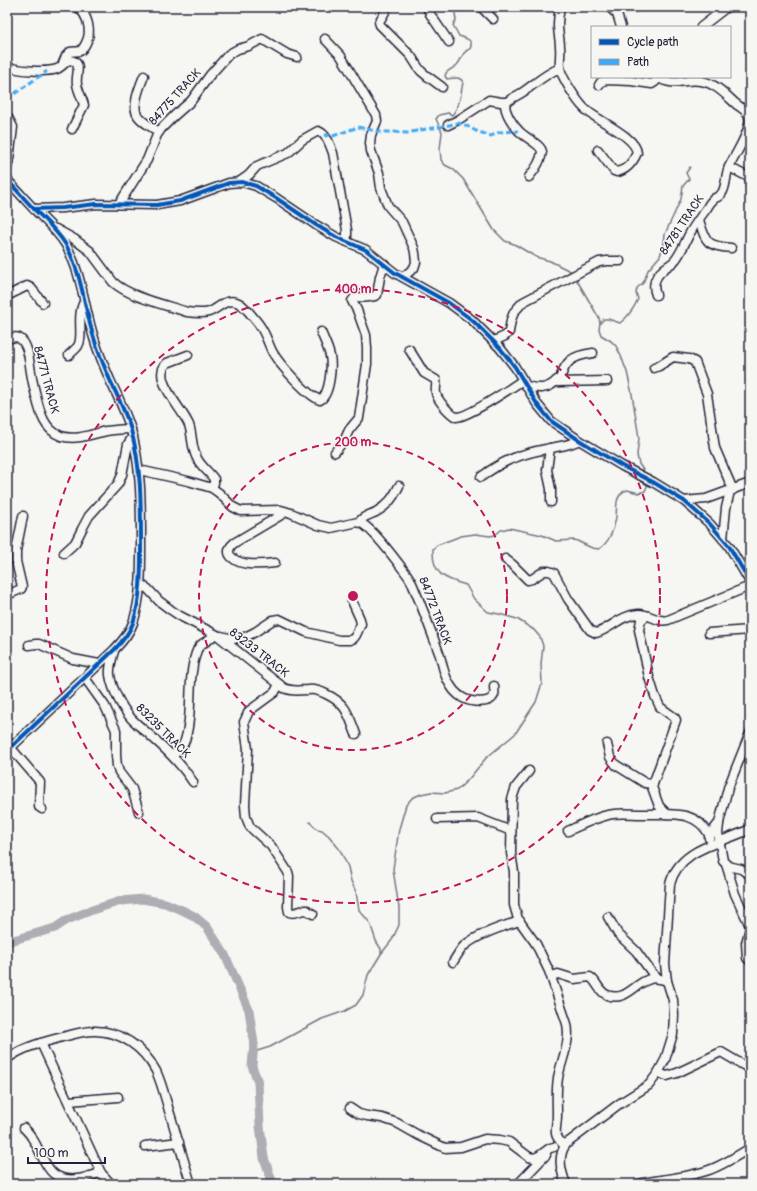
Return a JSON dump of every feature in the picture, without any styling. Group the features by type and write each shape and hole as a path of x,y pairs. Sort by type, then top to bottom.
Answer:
{"street":[{"path":"63,65 68,53 82,50 88,40 88,26 85,16 80,8 77,7"},
{"path":"386,7 385,12 379,22 380,26 411,56 421,71 442,87"},
{"path":"427,7 430,14 450,42"},
{"path":"481,7 493,19"},
{"path":"560,7 558,26 560,68 567,82 582,106 590,114 624,136 634,146 637,153 629,166 623,171 617,172 614,171 598,150"},
{"path":"612,10 637,7"},
{"path":"702,26 727,7"},
{"path":"612,10 618,17 621,26"},
{"path":"325,38 341,56 376,115 377,121 371,135 370,143 379,173 382,193 390,209 402,222 416,253 414,268 403,277"},
{"name":"84775 TRACK","path":"119,204 147,160 159,132 191,101 218,66 233,51 249,46 262,39 286,54 297,57"},
{"path":"7,67 20,70 47,71 55,69 69,60 74,60 78,67 77,84 84,106 72,129"},
{"path":"448,125 489,100 507,102 546,75 560,68"},
{"path":"144,76 138,93 135,110 138,116 159,132"},
{"path":"599,85 601,82 606,80 654,84 657,78"},
{"name":"84781 TRACK","path":"656,295 654,285 657,277 664,268 675,260 711,202 723,191 729,167 740,147 749,125 748,114 724,93 705,82 695,81 676,83 668,82 660,78"},
{"path":"507,102 505,104 505,110 518,131 541,150 537,164 529,177"},
{"path":"7,116 12,123 13,131 7,168"},
{"path":"240,182 257,166 288,154 302,140 318,131 322,132 331,148 347,230 346,242"},
{"path":"729,167 750,178"},
{"path":"7,180 53,228 65,244 73,259 90,325 99,353 132,432 137,452 139,470 141,530 140,584 137,608 132,624 124,639 114,650 9,749 40,782 39,807 42,809"},
{"path":"34,209 63,208 96,204 146,205 167,203 180,201 229,183 240,182 252,184 265,191 306,220 336,237 366,250 403,277 449,303 472,320 494,341 508,358 537,404 551,421 622,466 653,482 684,501 701,515 723,539 736,557 750,586 668,620 659,621 640,614 629,615 598,633 594,633 590,630 568,599 554,573 544,571 528,580 505,559"},
{"path":"699,220 705,238 711,244 717,247 731,248"},
{"path":"53,228 74,239 90,251 112,282 132,294 194,313 210,312 229,301 239,302 260,327 272,353 283,367 304,388 320,400 324,398 327,390 330,361 327,346 321,332"},
{"path":"494,341 505,336 509,332 512,315 516,308 523,302 599,262 620,261"},
{"path":"335,452 345,439 349,430 359,418 367,364 366,338 359,314 352,301 355,297 375,297 377,295 380,276 384,264"},
{"path":"7,296 27,286 31,288 43,303"},
{"path":"68,355 80,344 80,312 84,302"},
{"name":"84771 TRACK","path":"7,339 18,337 26,348 32,383 39,408 45,422 52,431 65,437 79,438 109,431 132,432"},
{"path":"409,349 424,373 436,380 435,391 437,397 450,413 456,417 464,415 524,383"},
{"path":"559,382 563,370 571,360 579,356 593,353"},
{"path":"188,355 167,362 162,372 163,380 167,389 186,418 191,432 195,456 214,479 212,488"},
{"path":"654,368 673,357 692,359 695,362 707,394 715,448 732,490 726,508 723,539"},
{"path":"524,383 536,388 544,388 552,385 557,380 559,382 607,381"},
{"path":"64,553 75,543 89,516 118,484 122,475 132,432"},
{"path":"481,477 495,467 521,455 570,445 579,440"},
{"path":"550,448 547,470 551,489 551,502"},
{"path":"139,470 212,488 233,507 242,511 275,510 286,512 318,525 332,528 359,522 362,518 377,511 388,503 394,496 399,486"},
{"path":"684,501 706,499 750,483"},
{"path":"275,563 245,563 232,557 228,551 234,543 286,512"},
{"path":"7,595 21,589 22,587 16,561 16,551 23,516"},
{"name":"84772 TRACK","path":"359,522 364,524 377,538 408,576 426,618 446,679 451,686 462,697 480,701 490,700 493,697 495,693 494,686"},
{"name":"83233 TRACK","path":"140,584 148,589 159,601 171,610 216,635 290,691 319,691 339,702 347,710 356,734"},
{"path":"172,755 180,750 186,739 193,664 196,652 200,645 216,635 238,639 255,632 273,620 279,619 306,632 339,640 350,640 354,638 361,624 352,601"},
{"path":"647,616 641,620 640,630 649,677 660,707 676,720 652,789 658,803 667,814"},
{"path":"709,634 750,630"},
{"path":"29,645 39,644 73,659 99,664"},
{"name":"83235 TRACK","path":"114,650 110,674 114,688 123,707 136,723 172,755 193,782"},
{"path":"85,678 105,706 116,730 116,755 118,769 132,789 139,812"},
{"path":"279,684 275,692 249,711 244,722 248,749 245,810 250,827 264,838 271,846 288,872 289,912 294,914 306,910 313,914"},
{"path":"750,734 728,788 718,830 722,858 726,864 735,894 750,927 746,944 747,958 750,960"},
{"path":"608,744 610,757 616,765 645,783 653,784"},
{"path":"529,771 518,782 513,793 511,853 514,880 514,905 520,921 536,944 552,976 568,1030 567,1044 556,1088 556,1134 562,1153 560,1165 566,1184"},
{"path":"568,831 594,819 610,814 680,814 693,818 702,824 710,836"},
{"path":"437,819 478,818 511,831"},
{"path":"708,845 710,836 719,823"},
{"path":"350,1108 359,1114 382,1118 397,1123 445,1148 461,1147 485,1139 500,1140 509,1142 529,1157 534,1158 550,1148 570,1141 589,1128 619,1104 649,1085 665,1060 674,1023 674,1008 667,981 665,964 670,884 672,876 680,864 708,845 750,829"},
{"path":"726,864 730,867 741,869 750,875"},
{"path":"608,917 618,934 636,951 658,979"},
{"path":"453,962 461,950 468,944 502,926 520,921"},
{"path":"552,976 558,974 574,979 590,977 602,992 611,996 627,993 642,982 650,979 667,981"},
{"path":"7,1059 20,1050 41,1043 94,1031 118,1036 130,1042 149,1059 156,1072 191,1184"},
{"path":"41,1043 101,1173 111,1184"},
{"path":"658,1073 667,1076 677,1073 720,1052 750,1069"},
{"path":"69,1101 118,1097"},
{"path":"24,1128 34,1140 47,1167 55,1175 65,1179 76,1180 101,1173"},
{"path":"145,1146 178,1142"},
{"path":"518,1184 559,1145"},
{"path":"638,1184 711,1170 750,1148"}],"waterway":[{"path":"457,7 455,14 456,20 453,25 459,36 469,40 471,46 457,65 446,73 445,76 447,79 458,78 463,82 460,99 455,111 452,115 448,113 439,115 436,119 442,132 440,149 441,160 463,179 494,230 505,241 514,244 536,257 550,261 572,272"},
{"path":"600,323 604,319 620,323 635,306 638,299 636,293 637,288 643,283 648,270 660,256 665,234 681,199 683,186 689,179 686,173 690,167"},
{"path":"575,277 599,318 599,329 601,335 616,346 627,372 639,438 637,455 639,464 645,475"},
{"path":"254,1052 270,1047 322,1019 345,1011 356,1005 363,995 368,975 392,940 399,925 399,908 393,869 399,829 406,805 412,798 421,794 431,792 445,793 457,790 468,780 486,758 515,734 536,702 542,683 541,664 543,646 540,637 534,630 517,619 488,612 474,599 466,585 446,578 441,574 437,570 435,564 433,549 437,545 461,536 475,534 490,536 495,535 501,530 509,528 542,535 556,541 575,540 592,548 599,549 606,543 613,531 617,501 620,495 627,490 639,493 645,491 648,484 647,482"},
{"path":"310,822 317,829 322,830 329,836 340,850 348,867 351,881 356,892 359,910 370,923 376,941 381,949 381,953"},
{"path":"7,944 10,941 55,928 67,920 92,910 121,901 143,899 165,903 184,911 194,916 207,927 225,955 249,1010 254,1044 252,1066 258,1082 260,1126 264,1158 273,1184"}],"marked path":[{"path":"7,99 47,71"},
{"path":"325,137 326,135 333,136 358,127 380,132 407,133 458,123 491,136 500,132 518,131"}],"cycle path":[{"path":"7,180 52,227 66,245 76,267 99,354 122,405 131,430 137,457 141,511 140,581 136,613 131,627 114,650 7,751"},
{"path":"34,209 63,208 96,204 157,205 180,201 229,183 242,182 256,186 336,237 366,250 395,273 449,303 472,320 500,348 515,367 537,404 551,421 622,466 653,482 684,501 710,524 729,546 750,582"}]}
